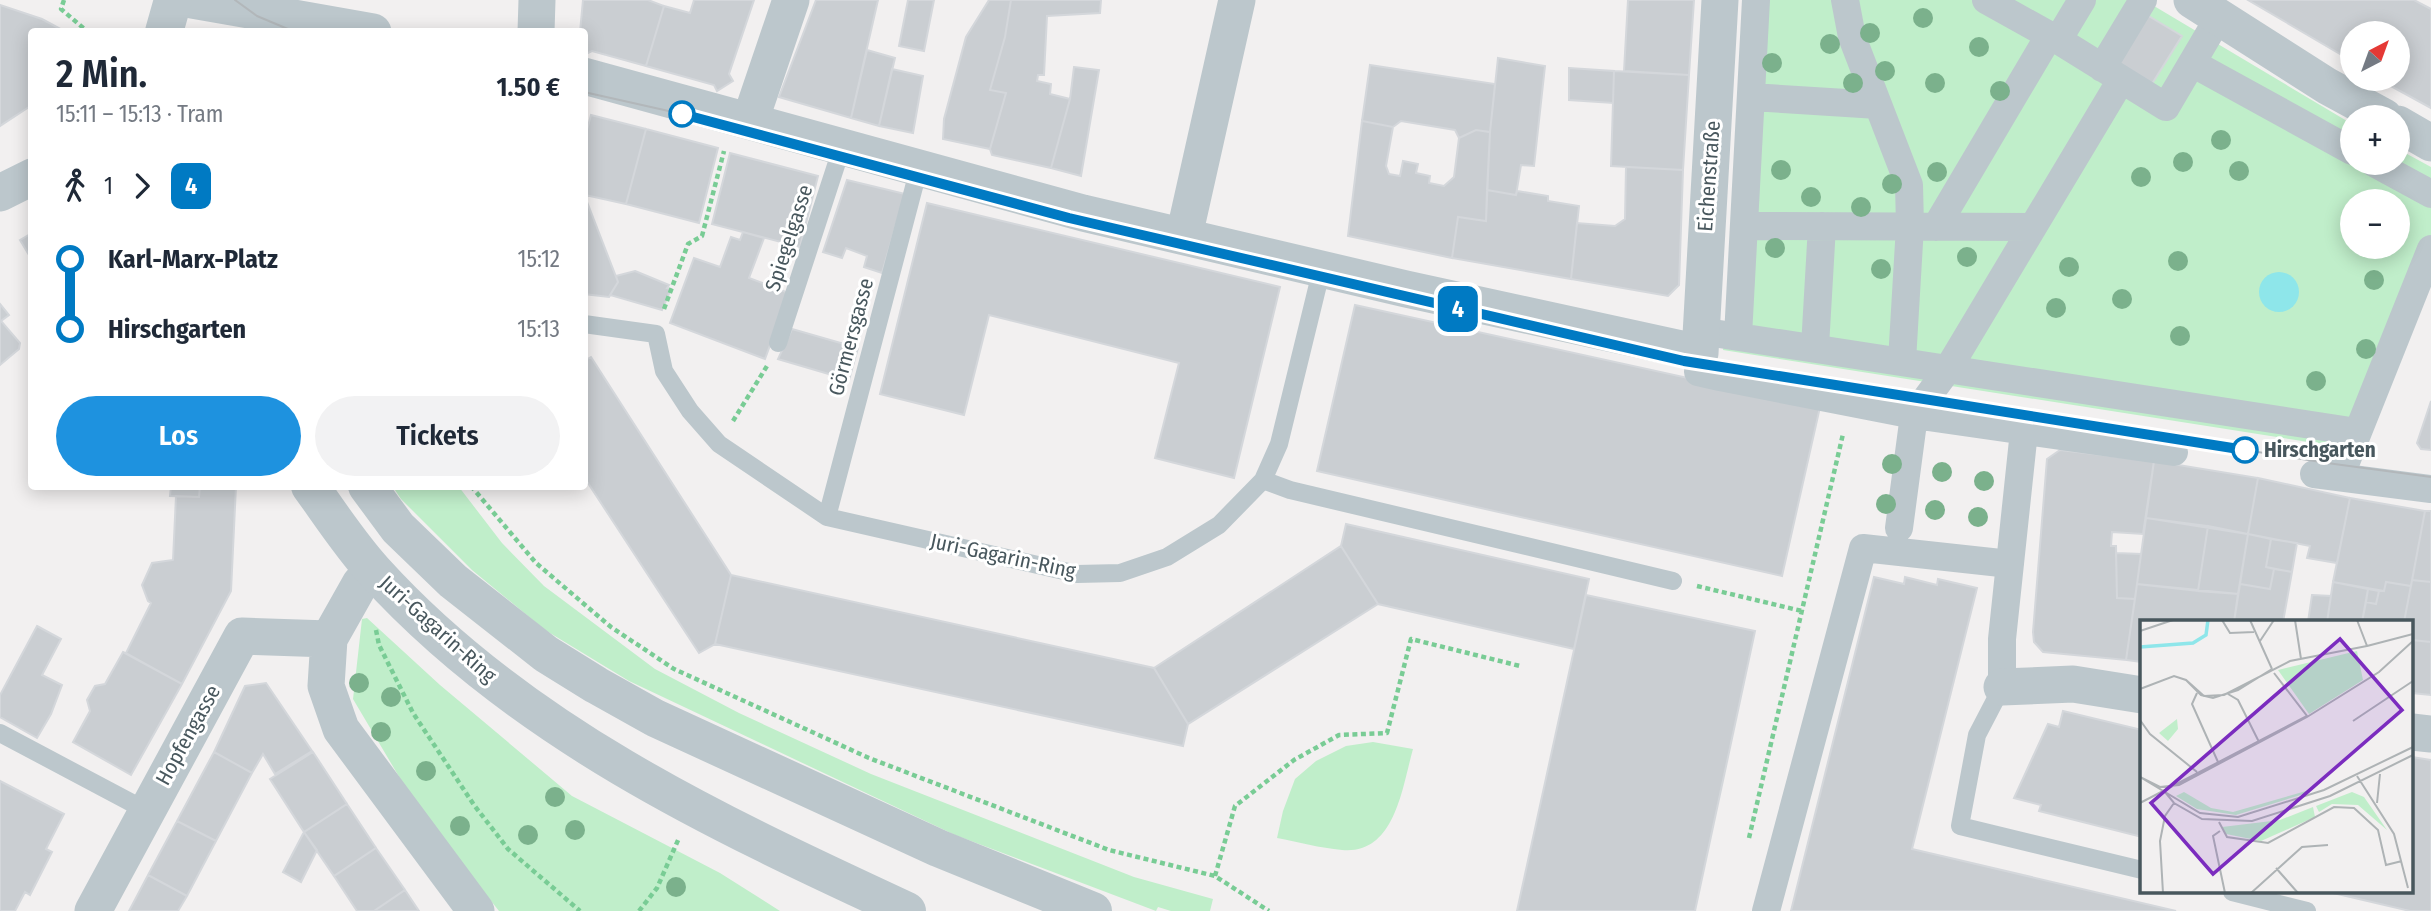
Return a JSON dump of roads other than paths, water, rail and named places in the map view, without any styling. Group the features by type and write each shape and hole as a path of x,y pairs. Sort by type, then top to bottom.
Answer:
{"street":[{"path":"165,28 174,0"},
{"path":"174,0 182,28"},
{"path":"192,0 350,28"},
{"path":"536,28 537,0"},
{"path":"741,119 791,0"},
{"path":"1184,236 1237,0"},
{"name":"Eichenstraße","path":"1700,342 1720,0"},
{"path":"1738,336 1756,0"},
{"path":"1846,0 1852,37 1923,227"},
{"path":"1986,0 2166,107 2192,63 2205,6 2327,86 2362,105"},
{"path":"1902,361 1923,227 2082,0"},
{"path":"1897,539 1914,415 1948,369 2032,227 2112,74 2143,0"},
{"path":"2192,63 2340,143"},
{"path":"588,77 1083,213 1406,289 1700,342 1738,336 2357,432"},
{"path":"1751,97 1878,105"},
{"path":"2410,131 2431,143"},
{"path":"2396,175 2431,194"},
{"path":"0,193 28,179"},
{"path":"1744,226 2032,227"},
{"path":"1815,347 1822,226"},
{"path":"2431,248 2357,432 2327,475 2431,488"},
{"path":"1700,342 1698,372 1914,415 2174,452"},
{"path":"2024,431 2001,639 2002,687 2073,684 2140,695"},
{"name":"Juri-Gagarin-Ring","path":"313,490 372,570 421,620 540,716 628,773 786,855 907,911"},
{"path":"370,490 397,528 453,581 546,654 596,685 655,718 938,848 1093,911"},
{"path":"1766,911 1863,548 1897,539 2010,564"},
{"name":"Juri-Gagarin-Ring","path":"372,570 360,584 329,639 326,687 341,729 476,911"},
{"name":"Hopfengasse","path":"93,911 242,636 329,639"}],"lane":[{"name":"Spiegelgasse","path":"775,351 842,146"},
{"name":"Görmersgasse","path":"827,517 919,168"},
{"name":"Juri-Gagarin-Ring","path":"588,325 656,334 664,371 690,411 719,444 827,517 1077,573 1120,573 1167,557 1219,525 1262,480 1279,444 1322,268"},
{"path":"1262,480 1290,490 1673,581"},
{"path":"2002,687 1977,735 1960,826 2140,870"},
{"path":"0,733 147,811"},
{"path":"2240,894 2307,911"}],"water":[{"path":"2279,272 2287,273 2293,278 2298,284 2298,300 2293,306 2287,311 2279,312 2271,311 2265,306 2260,300 2259,292 2260,284 2265,278 2271,273"}],"tram line":[{"path":"235,0 257,16 286,28"},
{"path":"588,93 682,114 1069,218 1684,361 2327,463 2431,477"},
{"name":"4","path":"682,114 1069,218 1684,361 2245,450"}],"place":[{"name":"Hirschgarten","path":"2245,450"}]}
